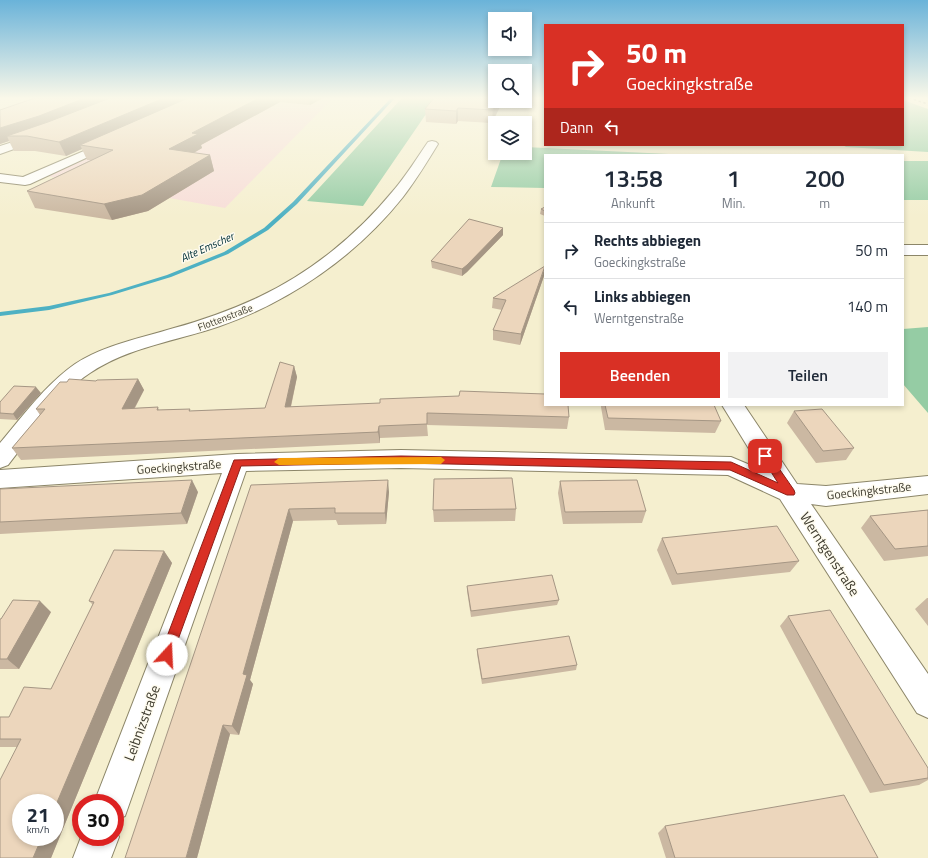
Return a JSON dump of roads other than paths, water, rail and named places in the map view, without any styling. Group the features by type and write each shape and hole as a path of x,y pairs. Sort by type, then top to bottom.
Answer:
{"street":[{"path":"0,150 35,138"},
{"path":"0,178 25,182 121,138"},
{"name":"Flottenstraße","path":"0,459 56,391 83,368 103,357 187,331 241,312 264,302 308,276 332,259 385,208 406,182 432,144"},
{"path":"904,250 928,250"},
{"name":"Werntgenstraße","path":"734,406 749,432 928,702"},
{"name":"Goeckingkstraße","path":"0,479 237,463 401,460 731,466 790,493 826,496 928,485"},
{"name":"Leibnizstraße","path":"115,794 237,463"},
{"path":"92,858 97,846"}],"waterway":[{"name":"Alte Emscher","path":"0,314 49,308 110,294 169,276 226,253 266,229 295,203 356,138"}]}
